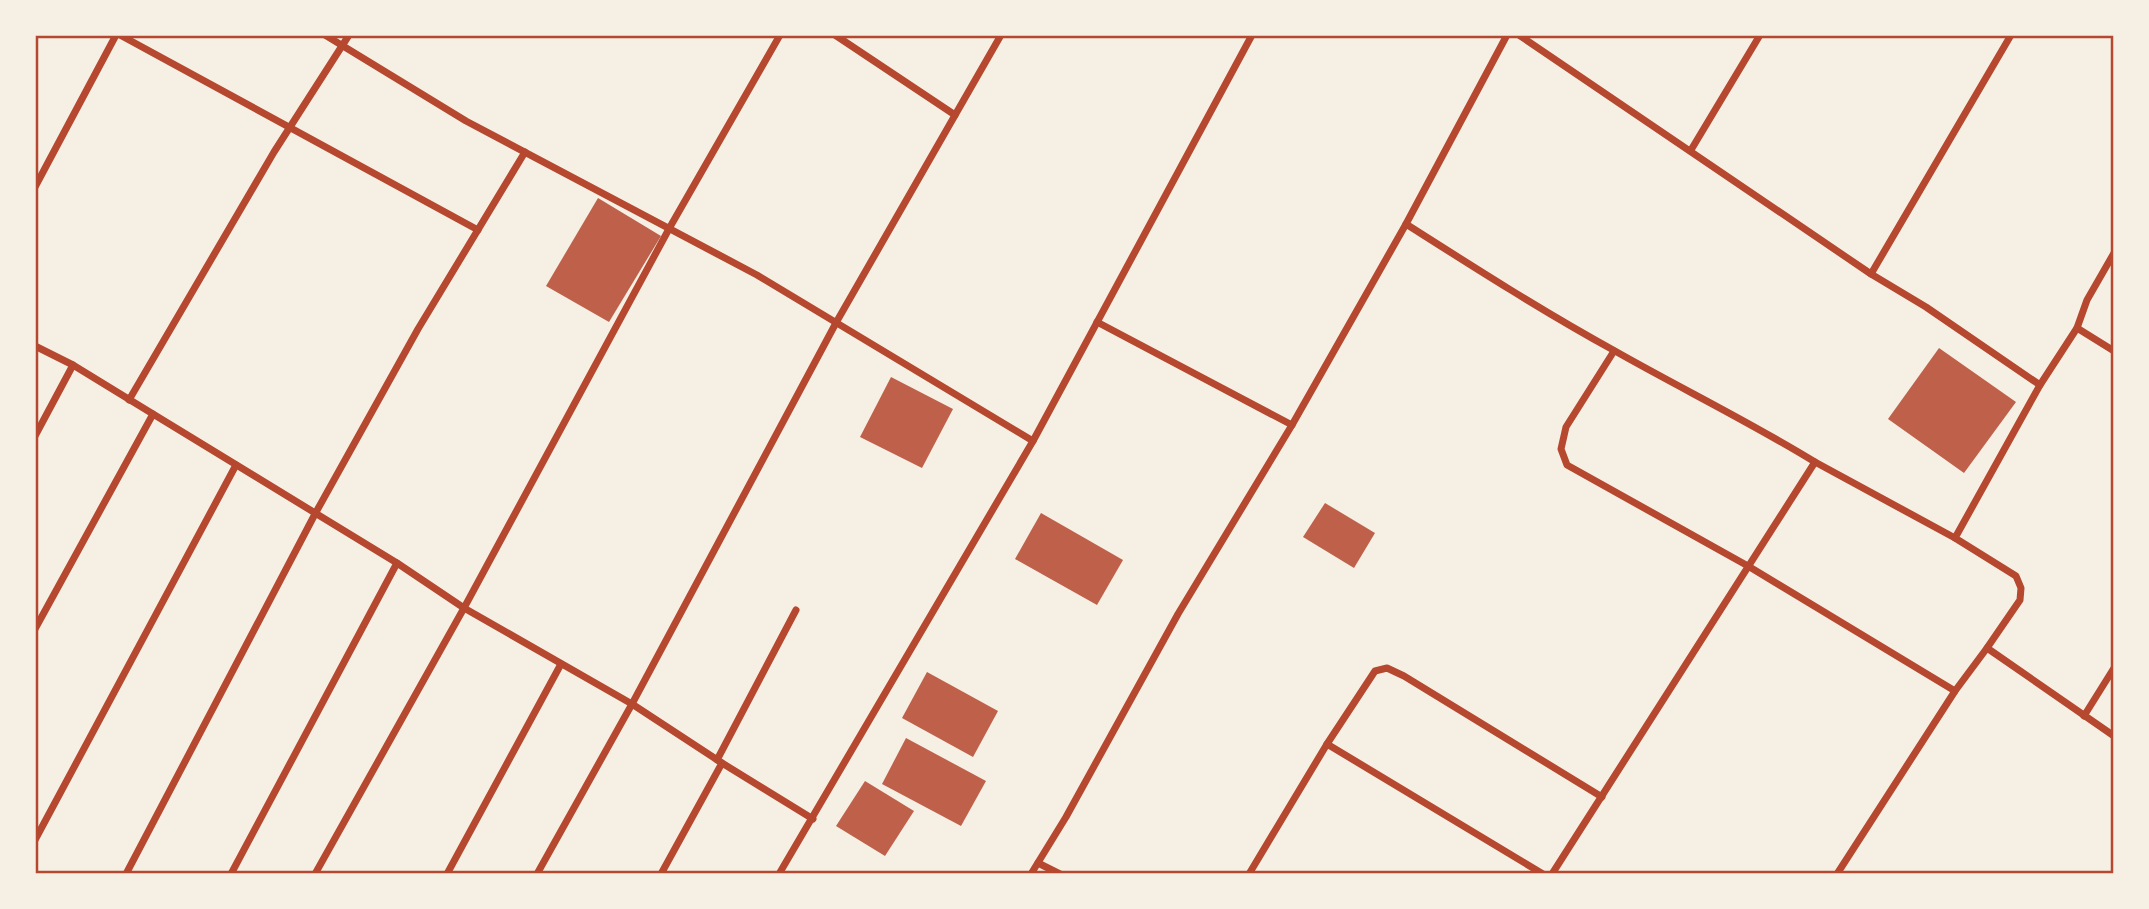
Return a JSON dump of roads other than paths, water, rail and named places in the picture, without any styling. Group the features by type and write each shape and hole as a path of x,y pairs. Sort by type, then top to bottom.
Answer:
{"street":[{"path":"35,187 118,35 478,230"},
{"path":"325,35 466,121 670,227 837,321 1033,441"},
{"path":"129,400 216,249 349,35"},
{"path":"315,874 464,608 670,227 778,38 767,35"},
{"path":"835,35 955,115"},
{"path":"537,874 632,704 837,321 1001,35"},
{"path":"782,873 1033,441 1252,35"},
{"path":"1031,874 1066,817 1178,614 1292,425 1406,224 1507,35"},
{"path":"1519,35 1871,274 1926,307 2040,385"},
{"path":"1691,150 1760,35"},
{"path":"1871,274 2011,35"},
{"path":"126,874 316,514 418,329 524,152"},
{"path":"1406,224 1614,351 1955,538 2016,576 2021,588 2020,600 1955,691 1837,874"},
{"path":"1955,538 2040,385 2077,328 2087,300 2114,253"},
{"path":"1097,322 1292,425"},
{"path":"2077,328 2114,351"},
{"path":"35,346 73,365 397,563 464,608 632,704 813,819"},
{"path":"1614,351 1566,427 1561,449 1567,465 1748,566 1955,691"},
{"path":"35,436 73,365"},
{"path":"35,629 153,414"},
{"path":"1552,874 1815,462"},
{"path":"35,840 236,465"},
{"path":"231,874 397,563"},
{"path":"662,874 796,610"},
{"path":"1987,648 2114,736"},
{"path":"447,874 561,664"},
{"path":"1249,874 1326,744 1375,671 1387,668 1602,797"},
{"path":"2084,716 2114,668"},
{"path":"1326,744 1543,874"},
{"path":"1038,863 1060,874"}]}
